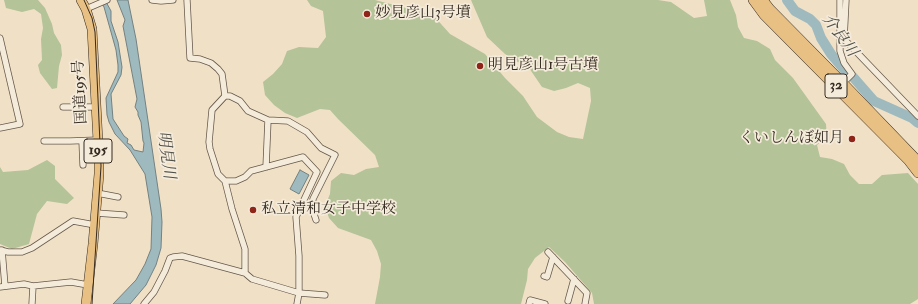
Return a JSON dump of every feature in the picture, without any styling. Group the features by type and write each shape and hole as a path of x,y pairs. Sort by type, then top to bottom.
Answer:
{"highway":[{"name":"国道195号","path":"81,0 86,9 92,29 99,174 86,304"},
{"name":"32","path":"754,0 764,15 908,160 918,173"},
{"name":"32","path":"763,0 918,161"}],"street":[{"path":"86,9 107,0"},
{"path":"152,0 173,0"},
{"path":"187,0 190,58 200,59 211,63 218,69 222,74 225,96"},
{"path":"840,0 840,51 842,61 852,74 843,83"},
{"path":"846,0 844,40 918,116"},
{"path":"0,38 20,124 0,128"},
{"path":"225,96 230,96 240,101 248,111 268,120 288,121 307,132 321,148 335,155 313,199 312,208 316,220"},
{"path":"225,96 212,110 209,142 218,174 225,181 245,249 245,273"},
{"path":"63,106 96,107"},
{"path":"266,167 268,120"},
{"path":"44,141 98,140"},
{"path":"82,141 83,165"},
{"path":"225,181 236,181 245,177 251,171 303,157 317,172 296,217 299,256 299,292 297,304"},
{"path":"97,193 118,197"},
{"path":"96,213 124,215"},
{"path":"88,285 71,282 33,286 24,284 2,287 1,250 8,252 22,252 32,248 73,221 95,224"},
{"path":"544,276 547,277 550,254 588,293 585,304"},
{"path":"144,304 154,292 170,258 182,256 245,273 252,279 299,292 325,295"},
{"path":"568,301 574,279"},
{"path":"32,304 33,286"},
{"path":"529,304 530,300 545,304"}],"green space":[{"path":"4,0 38,0 45,8 54,33 61,45 62,55 59,66 57,88 52,89 40,73 38,65 42,60 41,39 43,28 41,14 34,9 22,12 6,8"},
{"path":"307,0 375,0 433,15 450,34 485,54 505,78 523,96 537,117 557,132 569,137 583,139 591,101 590,88 578,83 554,91 542,87 527,65 515,61 505,54 487,37 471,0 658,0 671,2 694,18 707,16 704,0 730,0 736,15 738,27 744,38 757,41 770,49 775,60 793,78 826,124 827,137 817,145 820,157 832,159 844,164 850,175 859,184 872,184 882,175 908,173 918,184 918,299 910,304 594,304 592,293 565,262 549,247 535,258 528,269 521,304 375,304 381,264 377,251 371,240 338,228 329,218 325,206 330,194 331,181 341,173 354,175 366,169 379,167 375,155 330,110 320,109 297,118 285,113 274,105 265,95 263,82 282,64 287,51 299,47 318,48 326,37 323,11 311,6"},
{"path":"47,160 55,166 55,179 74,198 67,204 47,201 37,214 29,244 12,249 0,244 0,167 3,172 28,170"}],"water":[{"path":"100,0 105,0 111,11 111,21 118,42 122,67 121,75 111,94 113,119 124,136 128,139 127,143 131,145 134,150 143,152 144,143 141,122 135,107 137,99 123,26 125,20 117,0 128,0 136,39 161,209 161,248 156,265 146,285 130,304 113,304 136,280 145,264 151,249 152,217 145,174 130,150 115,134 107,115 106,98 118,72 118,65 116,50 104,7"},
{"path":"300,170 309,175 299,194 290,189"}],"waterway":[{"name":"介良川","path":"787,0 795,11 810,19 816,25 821,38 831,54 848,74"},
{"name":"介良川","path":"853,77 874,101 912,118 918,123"}],"tram line":[{"path":"84,0 92,18 95,32 101,166 92,304"}],"place":[{"name":"妙見彦山3号墳","path":"367,14"},
{"name":"明見彦山1号古墳","path":"480,66"},
{"name":"くいしんぼ如月","path":"852,139"},
{"name":"私立清和女子中学校","path":"253,210"}],"water label":[{"name":"明見川","path":"165,155"}]}
